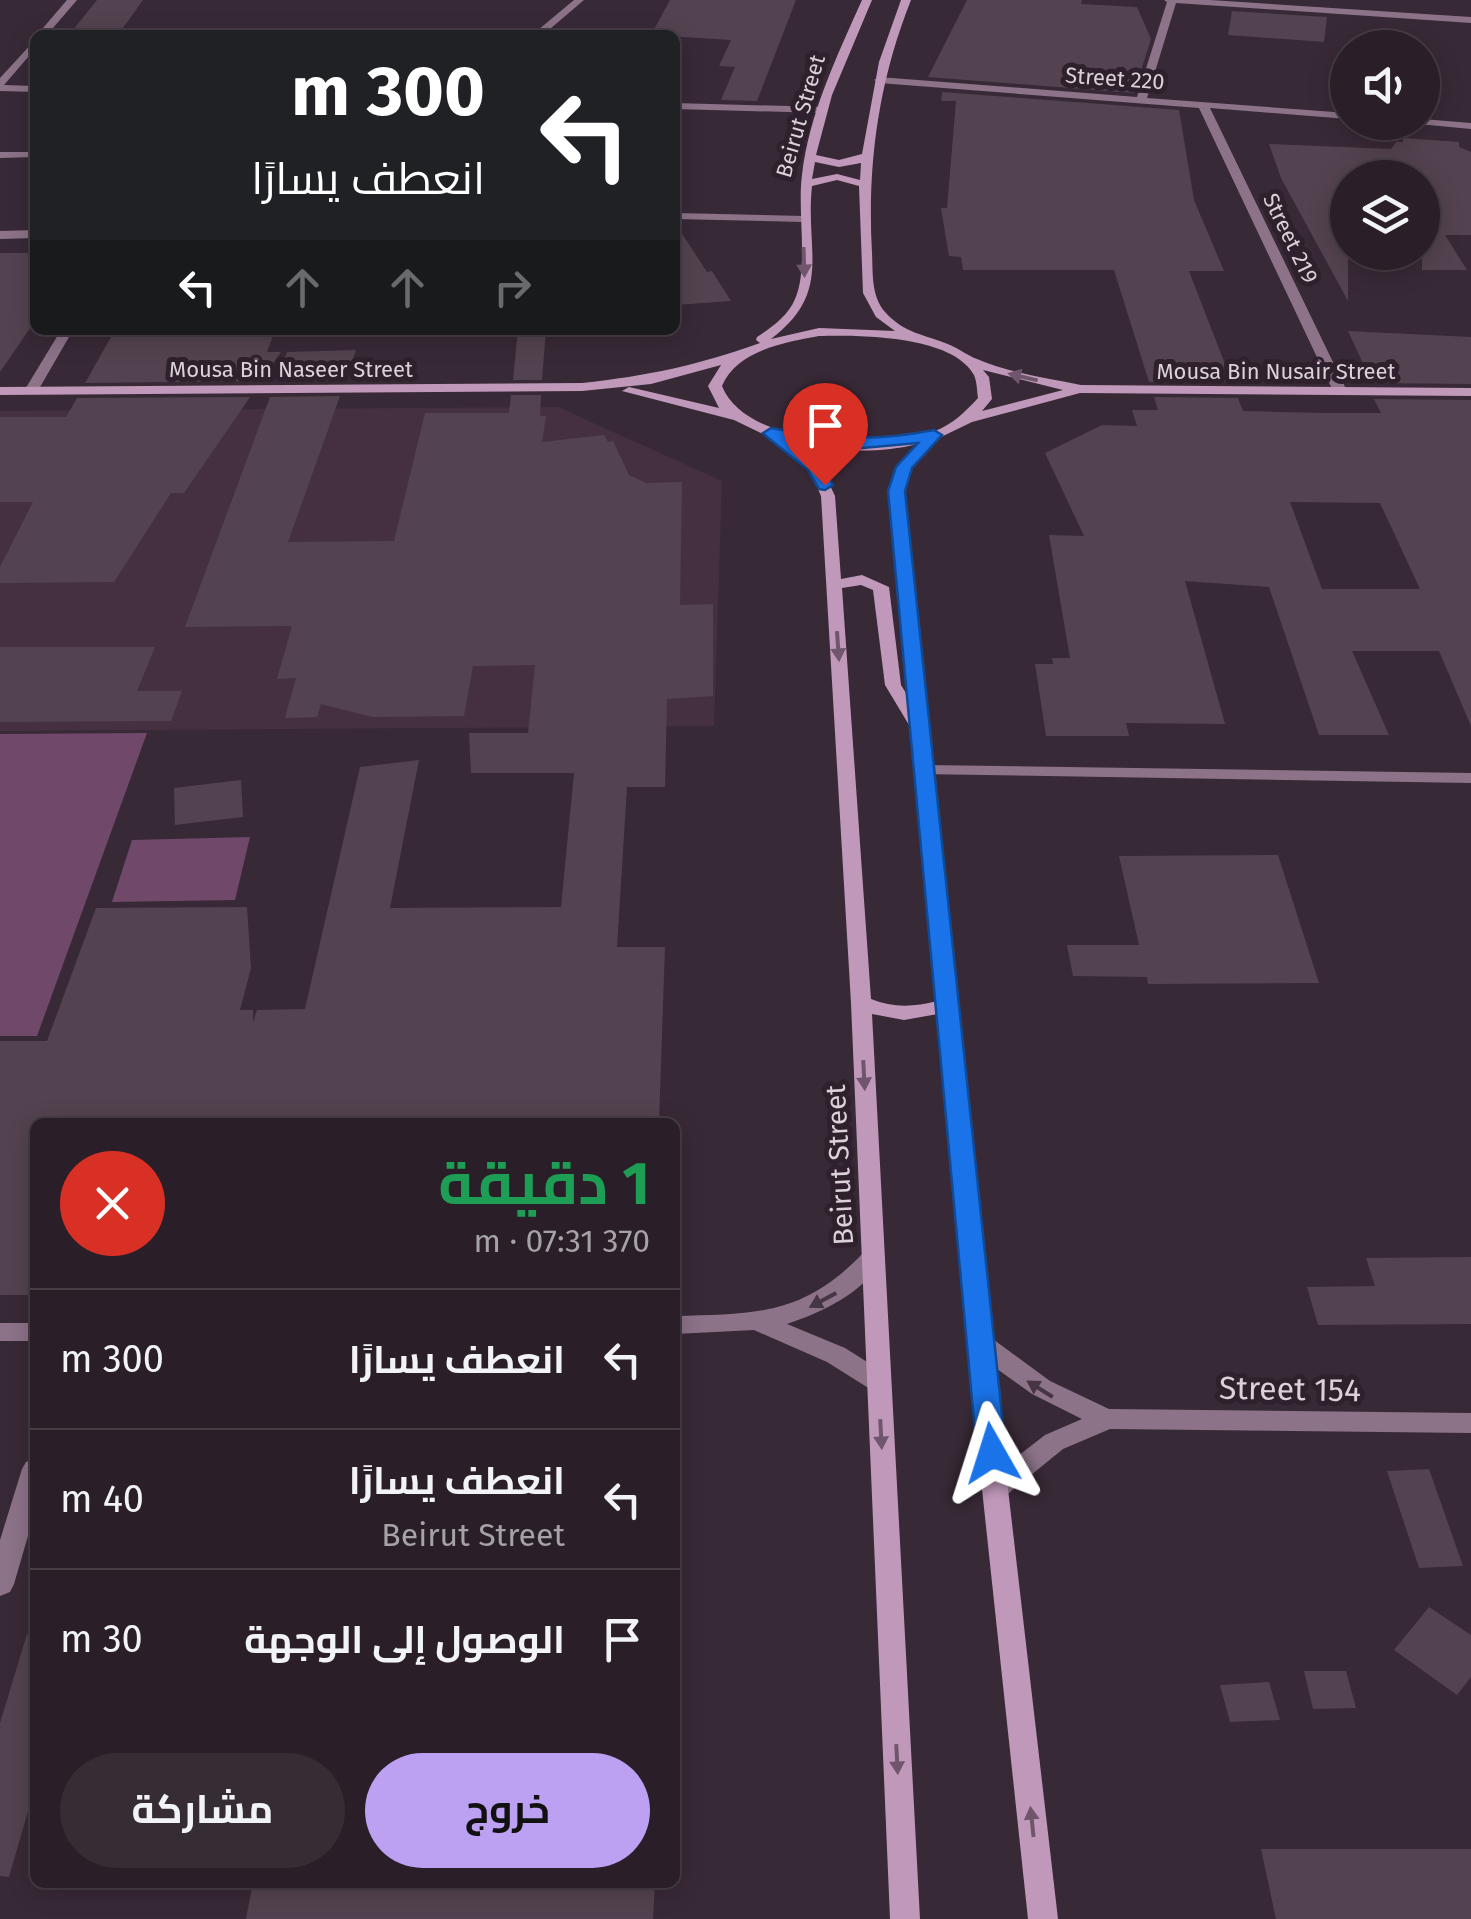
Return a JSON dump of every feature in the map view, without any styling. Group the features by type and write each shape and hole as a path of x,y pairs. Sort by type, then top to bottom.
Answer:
{"main road":[{"name":"Beirut Street","path":"753,348 782,324 803,296 810,156 823,110 867,0"},
{"path":"906,0 878,80 867,154 865,234 870,296 878,312 919,340"},
{"path":"810,156 842,163 867,154"},
{"path":"806,184 837,177 867,185"},
{"path":"753,348 794,335 844,331 919,340"},
{"name":"Mousa Bin Nusair Street","path":"919,340 1018,377 1081,389 1471,392"},
{"name":"Mousa Bin Naseer Street","path":"0,391 582,387 651,380 735,357 753,348"},
{"path":"735,357 717,380 718,393 738,418"},
{"path":"966,360 977,369 987,388 980,408 970,418"},
{"name":"Mousa Bin Naseer Street","path":"582,387 670,398 738,418 771,433"},
{"name":"Mousa Bin Nusair Street","path":"934,435 970,418 1081,389"},
{"name":"Beirut Street","path":"771,433 822,476 828,496 861,1003 905,1919"},
{"path":"771,433 816,443 853,445 890,444 934,435"},
{"path":"934,435 910,458 897,484 995,1489 1043,1919"},
{"path":"834,585 862,580 881,587 894,685 922,736"},
{"path":"861,1003 880,1012 904,1015 948,1004"}],"street":[{"path":"46,30 72,0"},
{"path":"1140,100 1170,0 1471,20"},
{"path":"543,30 577,2"},
{"path":"0,86 30,49"},
{"name":"Street 220","path":"878,80 1330,115"},
{"path":"0,86 30,89"},
{"name":"Street 219","path":"1203,105 1340,391"},
{"path":"680,106 823,110"},
{"path":"1440,123 1471,126"},
{"path":"0,156 30,154"},
{"path":"680,216 804,219"},
{"path":"0,234 30,234"},
{"path":"31,391 63,335"},
{"path":"925,770 1471,778"},
{"path":"680,1325 761,1323 820,1304 848,1286 873,1257"},
{"path":"761,1323 836,1355 879,1382"},
{"path":"0,1332 30,1332"},
{"name":"Street 154","path":"981,1344 1031,1384 1064,1403 1108,1419 1471,1424"},
{"name":"Street 154","path":"995,1489 1054,1442 1108,1419"},
{"path":"0,1584 30,1485"}],"shaded area":[{"path":"558,407 722,481 714,726 0,731 0,411"},
{"path":"147,733 37,1036 0,1036 0,734"},
{"path":"250,837 235,900 112,902 132,840"}],"building":[{"path":"97,0 143,0 122,30 73,30"},
{"path":"670,0 796,0 757,101 721,100 735,67 719,66 731,40 680,37 680,30 654,30"},
{"path":"967,0 1082,0 1081,4 1137,7 1151,39 1134,93 928,77"},
{"path":"1232,11 1327,17 1324,42 1228,35"},
{"path":"942,92 1179,110 1194,200 1224,271 1189,271 1232,382 1149,382 1114,270 963,270 961,257 949,256 941,208 947,208 956,101 941,101"},
{"path":"1396,142 1459,142 1459,147 1471,152 1471,235 1445,235 1467,270 1440,270 1440,160 1330,160 1330,268 1281,178 1269,144 1391,149"},
{"path":"680,231 707,272 712,271 731,301 680,305"},
{"path":"0,253 30,253 30,328 0,372"},
{"path":"1331,270 1348,270 1348,301"},
{"path":"1348,331 1471,337 1471,384 1372,383"},
{"path":"112,335 273,335 267,352 281,352 261,381 85,383"},
{"path":"518,335 546,335 542,380 513,380"},
{"path":"356,350 345,381 276,381 287,352"},
{"path":"511,395 541,395 540,416 546,416 542,442 604,435 608,442 613,441 629,475 646,483 682,482 680,605 713,604 713,696 667,699 665,787 627,787 617,947 665,947 659,1118 30,1118 30,1295 0,1295 0,1041 47,1041 96,908 247,907 251,968 240,1010 253,1010 253,1022 257,1010 305,1009 360,767 419,760 390,908 561,907 574,773 471,773 469,733 528,733 535,665 473,666 464,716 373,717 321,704 317,717 285,718 296,678 277,679 292,626 185,627 270,397 340,396 288,542 394,541 425,413 509,413"},
{"path":"250,397 184,493 171,493 114,582 0,583 0,567 33,502 0,502 0,417 66,417 77,398"},
{"path":"1154,397 1238,398 1243,411 1323,413 1381,413 1374,399 1471,400 1471,726 1439,651 1352,651 1389,735 1319,735 1269,587 1185,581 1225,724 1126,723 1129,736 1046,736 1035,664 1053,664 1052,658 1070,658 1049,535 1084,536 1045,453 1102,425 1137,426 1132,410 1158,410","holes":["1290,502 1380,503 1420,589 1322,589"]},
{"path":"0,647 155,647 137,691 182,691 171,721 0,722"},
{"path":"241,780 243,817 175,825 174,788"},
{"path":"1278,855 1319,983 1148,984 1147,977 1073,976 1067,945 1139,945 1119,856"},
{"path":"1471,1257 1471,1324 1318,1325 1307,1287 1375,1286 1366,1258"},
{"path":"1429,1469 1463,1566 1419,1568 1387,1471"},
{"path":"1429,1607 1471,1635 1471,1677 1457,1695 1394,1650"},
{"path":"30,1634 30,1804 9,1877 0,1876 0,1723"},
{"path":"1304,1671 1346,1671 1356,1708 1313,1709"},
{"path":"1269,1682 1280,1720 1230,1722 1220,1685"},
{"path":"1261,1849 1471,1849 1471,1919 1276,1919"},
{"path":"252,1888 655,1888 653,1919 246,1919"}],"route":[{"path":"825,485 815,467 771,433 840,445 890,444 934,435 904,467 897,491 992,1453"}]}
